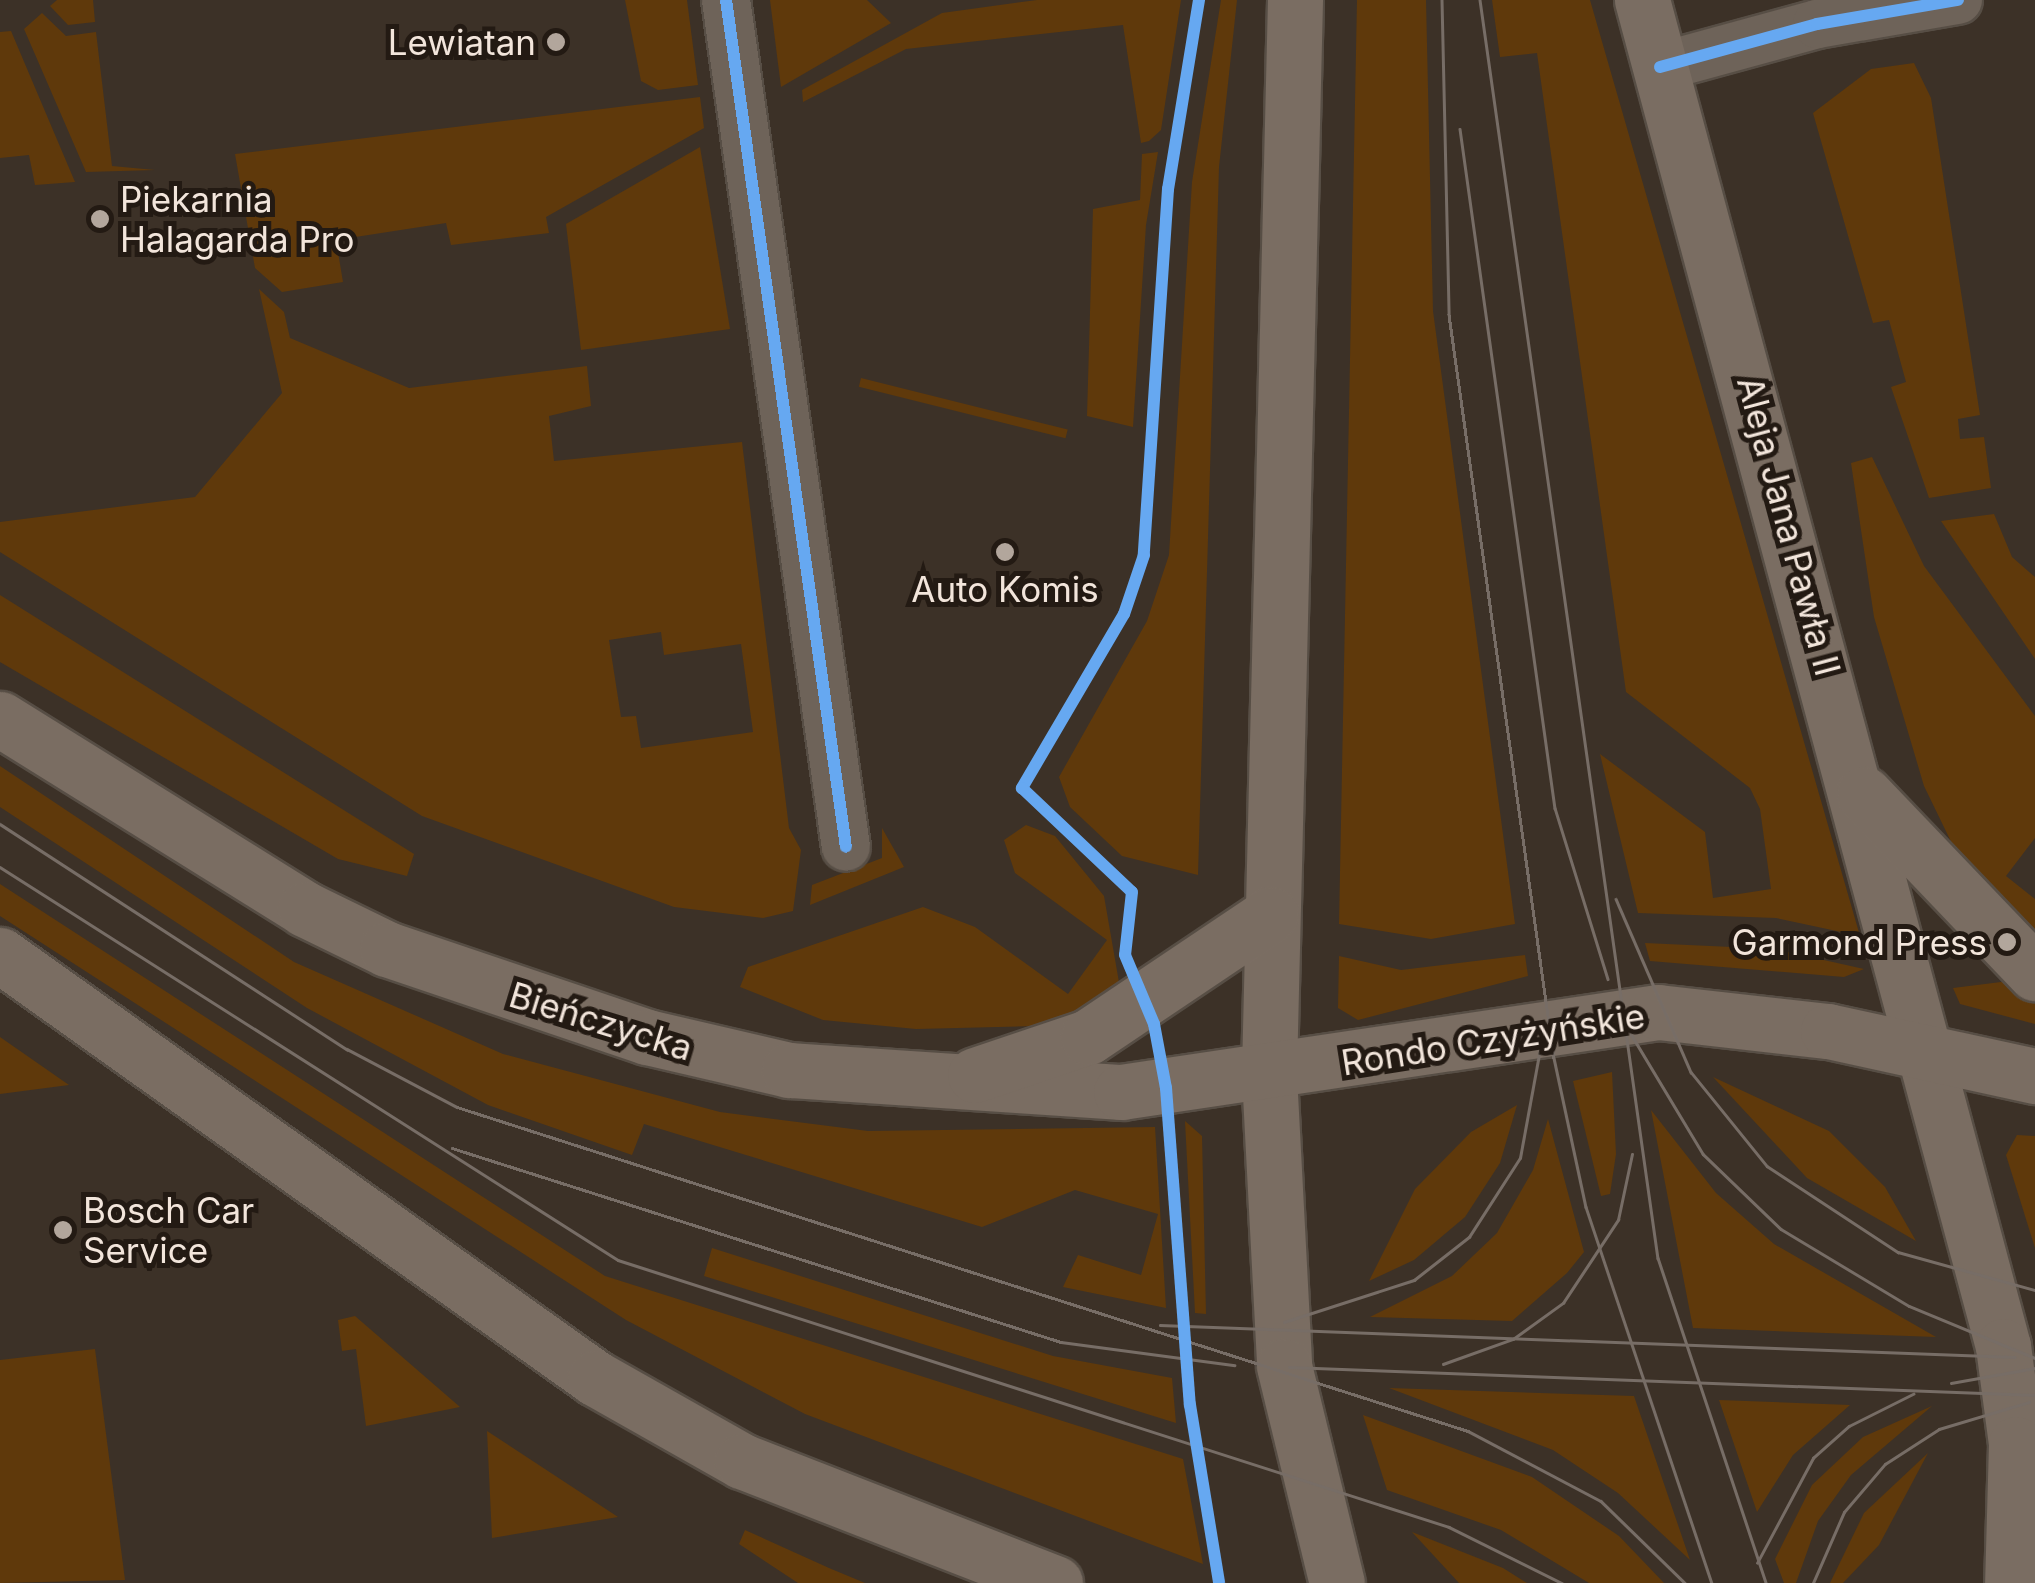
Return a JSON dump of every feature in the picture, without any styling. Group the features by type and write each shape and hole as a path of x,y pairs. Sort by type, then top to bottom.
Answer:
{"main road":[{"path":"1295,0 1269,1075 1284,1366 1337,1583"},
{"name":"Aleja Jana Pawła II","path":"1642,0 1929,1053"},
{"name":"Bieńczycka","path":"0,719 305,909 404,955 712,1054 923,1085 1121,1092 1269,1075"},
{"path":"1859,788 2035,973"},
{"path":"923,1085 1088,1037 1272,914"},
{"path":"0,955 610,1387 742,1462 1055,1583"},
{"name":"Rondo Czyżyńskie","path":"1269,1075 1658,1012 1929,1053 2035,1076"},
{"path":"1929,1053 2008,1372 2012,1583"}],"street":[{"path":"726,0 846,846"},
{"path":"1660,67 1817,24 1958,0"}],"shaded area":[{"path":"57,0 93,0 95,22 68,25 50,6"},
{"path":"625,0 687,0 698,85 658,90 641,81"},
{"path":"770,0 867,0 891,23 781,87"},
{"path":"1037,0 1181,0 1161,130 1149,141 1141,143 1123,25 906,49 803,102 802,90 942,13"},
{"path":"1221,0 1237,0 1219,167 1198,875 1122,856 1070,807 1059,777 1147,621 1169,555 1192,182"},
{"path":"1357,0 1426,0 1433,311 1515,924 1431,939 1339,924"},
{"path":"1492,0 1590,0 1860,936 1776,918 1638,913 1600,754 1705,832 1713,898 1771,889 1760,809 1750,788 1626,692 1537,53 1500,57"},
{"path":"42,13 66,36 96,32 112,166 155,170 86,172 24,29"},
{"path":"11,31 75,182 35,185 29,155 0,158 0,32"},
{"path":"1914,63 1931,98 1980,415 1958,419 1960,439 1984,437 1991,488 1929,498 1891,387 1906,382 1889,320 1873,323 1813,113 1871,69"},
{"path":"700,97 704,128 546,217 549,233 451,245 446,223 336,240 343,282 282,292 255,268 235,154"},
{"path":"700,147 730,329 581,350 566,224"},
{"path":"1158,152 1146,225 1133,427 1087,416 1093,209 1140,200 1142,154"},
{"path":"259,289 284,312 290,338 409,388 587,366 591,406 549,416 554,461 742,442 789,828 801,850 793,911 763,918 674,907 422,816 0,552 0,522 195,497 282,393","holes":["661,632 664,655 741,644 753,732 641,748 636,716 621,717 609,640"]},
{"path":"861,378 1068,430 1065,438 859,387"},
{"path":"1872,457 1924,566 2035,716 2035,838 2006,876 2035,899 2035,934 1958,856 1924,786 1874,617 1851,463"},
{"path":"1994,514 2012,557 2035,577 2035,659 1941,521"},
{"path":"0,595 414,854 407,876 338,859 0,662"},
{"path":"0,766 294,962 503,1054 720,1112 868,1131 1155,1127 1166,1308 1063,1287 1078,1255 1141,1275 1158,1214 1075,1190 982,1227 644,1124 632,1155 488,1105 307,1008 0,807"},
{"path":"1026,825 1055,836 1104,896 1120,988 1101,1002 1034,1026 916,1029 823,1020 740,987 748,967 923,907 975,927 1068,994 1107,940 1015,873 1004,840"},
{"path":"882,828 904,867 810,905 812,885 882,858"},
{"path":"0,884 605,1276 1183,1459 1203,1564 805,1414 626,1320 0,916"},
{"path":"1645,943 1775,949 1864,969 1844,977 1650,961"},
{"path":"1525,955 1528,976 1358,1020 1338,1008 1339,956 1401,970"},
{"path":"2009,981 2035,1004 2035,1024 1960,1004 1953,988"},
{"path":"0,1037 69,1085 0,1094"},
{"path":"1612,1072 1616,1154 1610,1194 1601,1196 1573,1081"},
{"path":"1713,1077 1829,1131 1885,1187 1916,1241 1807,1178"},
{"path":"1517,1105 1500,1163 1465,1217 1414,1260 1369,1281 1415,1189 1471,1132"},
{"path":"1651,1110 1716,1193 1774,1244 1936,1337 1693,1328"},
{"path":"1548,1119 1584,1252 1567,1273 1512,1321 1370,1317 1452,1276 1497,1233 1533,1170"},
{"path":"1185,1121 1202,1136 1206,1314 1195,1313"},
{"path":"2017,1135 2035,1136 2035,1248 2006,1155"},
{"path":"712,1248 1053,1356 1172,1378 1176,1423 704,1276"},
{"path":"355,1316 460,1407 366,1426 356,1349 342,1351 338,1320"},
{"path":"95,1349 125,1580 0,1583 0,1360"},
{"path":"1389,1388 1634,1396 1690,1560 1618,1493 1553,1450"},
{"path":"1719,1400 1850,1405 1793,1455 1757,1512"},
{"path":"1932,1406 1851,1475 1818,1521 1796,1583 1784,1583 1775,1559 1812,1485 1863,1437"},
{"path":"1363,1415 1532,1477 1619,1536 1664,1583 1589,1583 1501,1530 1387,1490"},
{"path":"487,1431 618,1517 492,1538"},
{"path":"1928,1453 1879,1545 1843,1583 1830,1583 1864,1513"},
{"path":"745,1530 865,1583 798,1583 739,1544"},
{"path":"1412,1532 1503,1568 1527,1583 1459,1583"}],"tram line":[{"path":"1442,0 1449,315 1554,1058 1586,1207 1712,1583"},
{"path":"1480,0 1658,1258 1766,1583"},
{"path":"1460,129 1555,808 1608,979"},
{"path":"0,824 347,1049 457,1107 1468,1431 1601,1501 1685,1583"},
{"path":"0,867 618,1260 1449,1527 1562,1583"},
{"path":"1616,899 1691,1072 1767,1166 1898,1252 2035,1290"},
{"path":"1631,1034 1703,1154 1781,1229 1909,1306 2035,1358"},
{"path":"1284,1322 1414,1280 1469,1237 1520,1158 1542,1038"},
{"path":"452,1148 1061,1342 1234,1365"},
{"path":"1443,1364 1513,1339 1563,1303 1618,1220 1632,1154"},
{"path":"1160,1325 2014,1357"},
{"path":"1289,1367 2035,1395"},
{"path":"1951,1383 2035,1368"},
{"path":"1757,1563 1813,1458 1849,1426 1913,1394"},
{"path":"1813,1583 1844,1512 1885,1464 1939,1429 2029,1402"}],"cycle path":[{"path":"726,0 846,847"},
{"path":"1199,0 1168,189 1144,555 1124,614 1022,788 1132,892 1125,955 1154,1024 1166,1088 1190,1405 1219,1583"},
{"path":"1660,67 1817,24 1958,0"}],"place":[{"name":"Lewiatan","path":"556,42"},
{"name":"Piekarnia Halagarda Pro","path":"100,219"},
{"name":"Auto Komis","path":"1005,552"},
{"name":"Garmond Press","path":"2007,942"},
{"name":"Bosch Car Service","path":"63,1230"}]}
